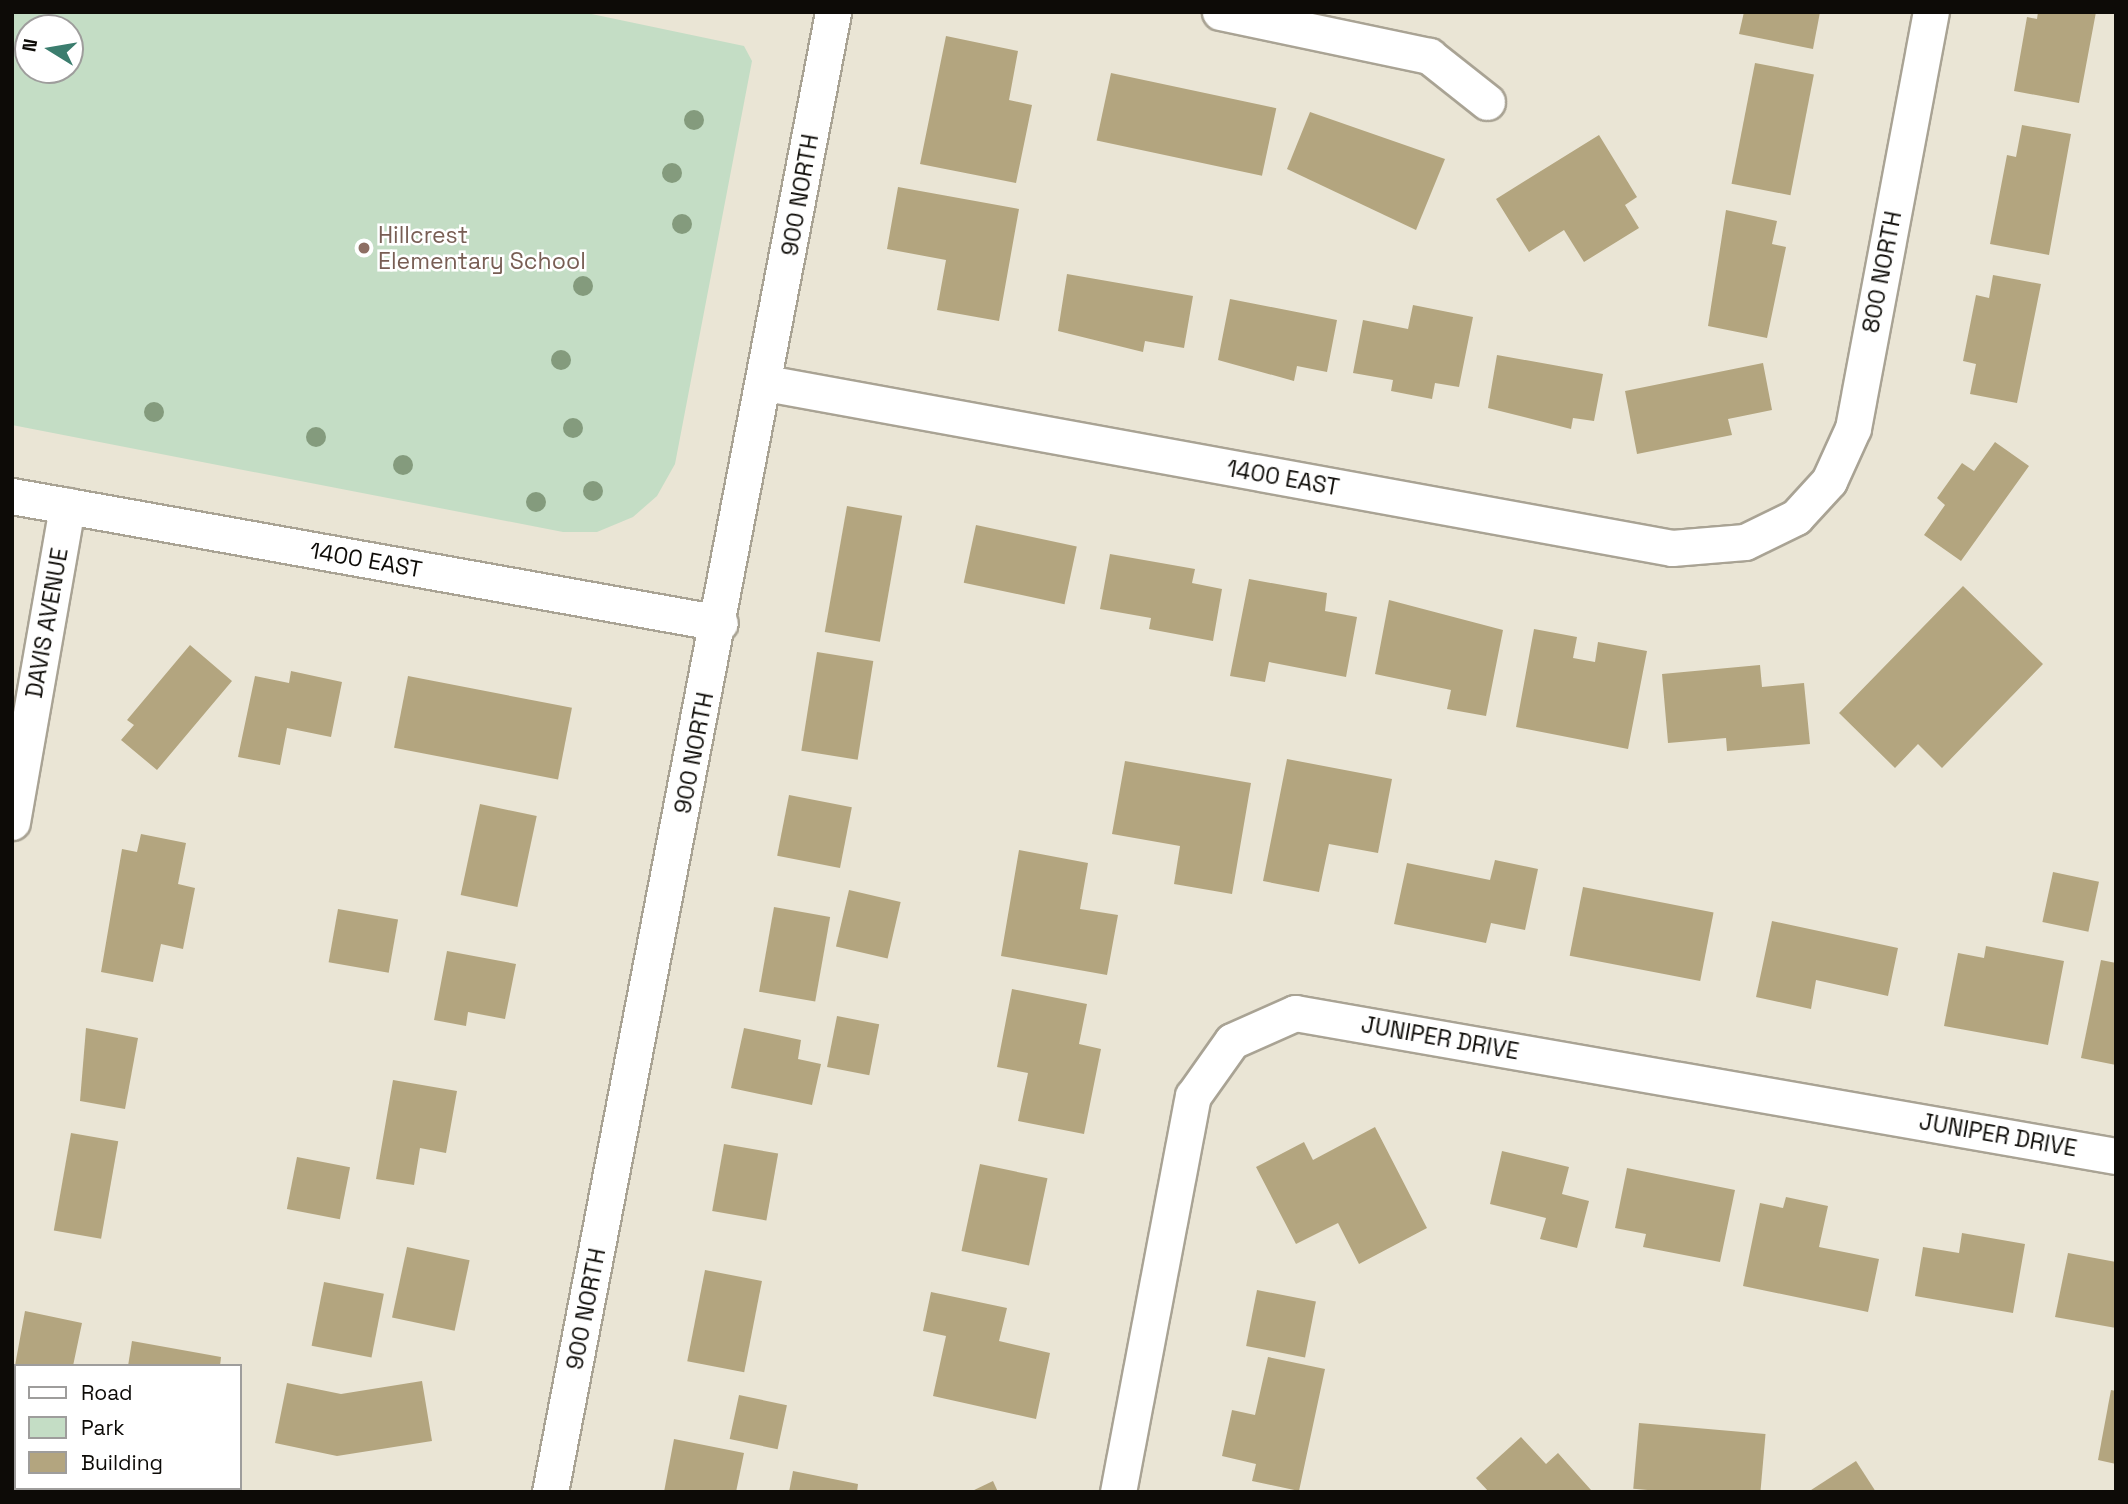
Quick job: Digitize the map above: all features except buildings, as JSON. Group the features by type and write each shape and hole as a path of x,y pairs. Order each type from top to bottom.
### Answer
{"street":[{"name":"900 NORTH","path":"550,1492 720,623 834,12"},
{"path":"1220,12 1429,56 1488,102"},
{"name":"800 NORTH","path":"1796,517 1829,481 1853,428 1931,12"},
{"name":"1400 EAST","path":"766,383 1672,548 1745,542 1796,517"},
{"name":"1400 EAST","path":"12,496 720,623"},
{"name":"DAVIS AVENUE","path":"12,822 67,506"},
{"name":"JUNIPER DRIVE","path":"1118,1492 1193,1096 1232,1041 1295,1013 2116,1156"}],"green space":[{"name":"Hillcrest Elementary School","path":"12,12 582,12 744,46 752,61 675,464 657,496 633,517 597,532 563,532 12,425"}],"place":[{"name":"Hillcrest Elementary School","path":"364,248"}]}
